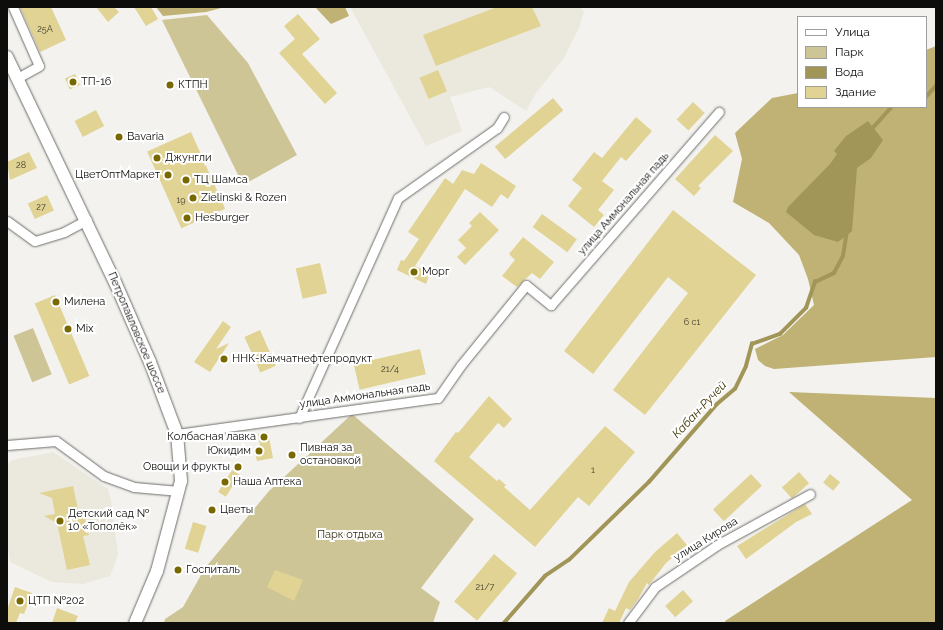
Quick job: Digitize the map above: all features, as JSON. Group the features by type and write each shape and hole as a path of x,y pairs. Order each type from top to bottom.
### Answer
{"main road":[{"name":"Петропавловское шоссе","path":"7,57 86,220 150,362 176,434 181,481 179,492 158,571 136,623"}],"street":[{"path":"13,7 39,66 17,78"},
{"name":"улица Аммональная падь","path":"176,434 438,398 461,365 526,285 551,305 720,112"},
{"path":"300,418 398,198 497,128 504,117"},
{"path":"7,221 35,241 64,232 86,220"},
{"path":"7,445 56,441 104,476 134,486 179,492"},
{"name":"улица Кирова","path":"628,623 655,587 717,544 810,494"}],"shaded area":[{"path":"156,7 225,7 206,12 163,16"},
{"path":"315,7 345,7 349,16 331,24"},
{"path":"350,7 579,7 584,11 579,28 564,58 536,93 526,111 489,87 450,97 462,131 426,146"},
{"path":"936,46 936,357 774,369 765,366 758,360 755,349 783,335 814,305 808,279 799,255 769,223 733,202 742,159 735,133 772,98 797,93 797,108 927,108 927,50"},
{"path":"789,392 936,398 936,623 726,623 725,621 912,500"},
{"name":"Детский сад № 10 «Тополёк»","path":"53,452 108,489 111,500 118,555 110,576 84,584 52,582 10,562 7,541 7,465 12,460"}],"green space":[{"path":"207,15 248,63 297,155 243,185 162,20"},
{"path":"33,328 52,374 32,382 14,336"},
{"name":"Парк отдыха","path":"352,414 474,519 421,588 440,602 433,623 164,623 165,619 183,607 205,568 269,491"}],"water":[{"path":"868,121 883,140 871,158 857,168 852,231 838,242 814,235 786,212 788,207 830,164 837,154 834,151 846,136"}],"building":[{"path":"20,7 51,7 66,40 40,52"},
{"path":"96,7 114,7 119,12 108,22"},
{"path":"134,7 151,7 158,19 146,26"},
{"path":"497,7 532,7 541,26 436,66 423,35"},
{"path":"298,14 320,39 302,54 337,93 325,104 279,53 295,39 284,26"},
{"path":"438,70 447,91 429,99 420,78"},
{"name":"ТП-16","path":"75,74 80,85 70,89 65,78"},
{"path":"553,98 563,110 505,159 495,147"},
{"path":"693,102 705,113 688,130 677,120"},
{"path":"96,110 104,126 83,137 75,121"},
{"path":"636,117 652,131 626,161 621,157 602,181 614,190 598,210 604,215 594,227 568,206 582,188 572,180 594,152 602,158"},
{"name":"ТЦ Шамса","path":"191,132 225,209 181,228 147,152"},
{"path":"715,135 733,151 698,186 701,188 694,196 675,179"},
{"path":"29,152 37,168 10,180 7,162"},
{"path":"481,163 516,186 508,199 501,194 492,207 465,189 415,266 430,273 426,284 397,270 401,260 404,261 419,239 408,232 445,178 453,184 462,170 474,174"},
{"path":"47,195 54,211 35,219 28,204"},
{"path":"673,210 756,275 645,415 613,390 688,293 668,277 593,374 564,351"},
{"path":"480,212 499,230 465,265 457,257 466,248 458,240 472,226 469,223"},
{"path":"542,214 577,239 567,252 533,227"},
{"path":"523,237 554,262 540,279 532,273 517,287 502,276 515,260 509,254"},
{"path":"320,263 327,293 303,299 296,269"},
{"path":"55,295 89,376 69,385 35,304"},
{"path":"223,321 231,327 216,349 229,343 210,372 194,362"},
{"path":"260,330 276,366 260,373 244,337"},
{"path":"420,349 426,374 360,390 354,364"},
{"path":"489,396 512,419 504,428 498,423 469,457 497,481 499,479 506,485 504,487 530,510 605,426 635,452 589,506 578,497 535,547 434,461 456,432 458,433"},
{"path":"268,432 273,458 257,461 255,452 261,451 258,434"},
{"path":"232,470 240,475 226,497 218,492"},
{"path":"799,472 809,483 792,499 782,487"},
{"path":"751,474 762,486 724,521 713,509"},
{"path":"830,474 840,482 833,491 823,483"},
{"path":"73,486 79,514 84,513 89,535 83,536 90,565 67,570 57,523 44,516 55,514 52,498 39,493"},
{"path":"805,504 812,514 796,522 746,559 737,546"},
{"path":"193,522 206,526 198,553 185,549"},
{"path":"677,533 687,545 666,563 649,585 647,583 630,610 626,608 619,623 602,623 609,608 615,611 629,582 655,552"},
{"path":"494,554 517,573 477,621 454,601"},
{"path":"275,570 303,580 294,601 267,587"},
{"name":"ЦТП №202","path":"15,587 32,593 24,614 20,613 16,623 7,623 7,610"},
{"path":"683,590 693,601 675,617 665,606"},
{"path":"57,608 78,616 75,623 52,623"}],"waterway":[{"name":"Кабан-Ручей","path":"927,96 936,86"},
{"name":"Кабан-Ручей","path":"871,130 891,108"},
{"name":"Кабан-Ручей","path":"504,623 545,576 569,560 649,482 717,404 735,389 746,366 752,344 780,334 806,308 815,282 834,273 843,256 847,231"}],"place":[{"name":"ТП-16","path":"73,82"},
{"name":"КТПН","path":"170,85"},
{"name":"Bavaria","path":"119,137"},
{"name":"Джунгли","path":"157,158"},
{"name":"ЦветОптМаркет","path":"168,175"},
{"name":"ТЦ Шамса","path":"186,180"},
{"name":"Zielinski & Rozen","path":"193,198"},
{"name":"Hesburger","path":"187,218"},
{"name":"Морг","path":"414,272"},
{"name":"Милена","path":"56,302"},
{"name":"Mix","path":"68,329"},
{"name":"ННК-Камчатнефтепродукт","path":"224,359"},
{"name":"Колбасная лавка","path":"264,437"},
{"name":"Юкидим","path":"259,451"},
{"name":"Пивная за остановкой","path":"292,455"},
{"name":"Овощи и фрукты","path":"238,467"},
{"name":"Наша Аптека","path":"225,482"},
{"name":"Цветы","path":"212,510"},
{"name":"Детский сад № 10 «Тополёк»","path":"60,521"},
{"name":"Госпиталь","path":"178,570"},
{"name":"ЦТП №202","path":"20,601"}]}
